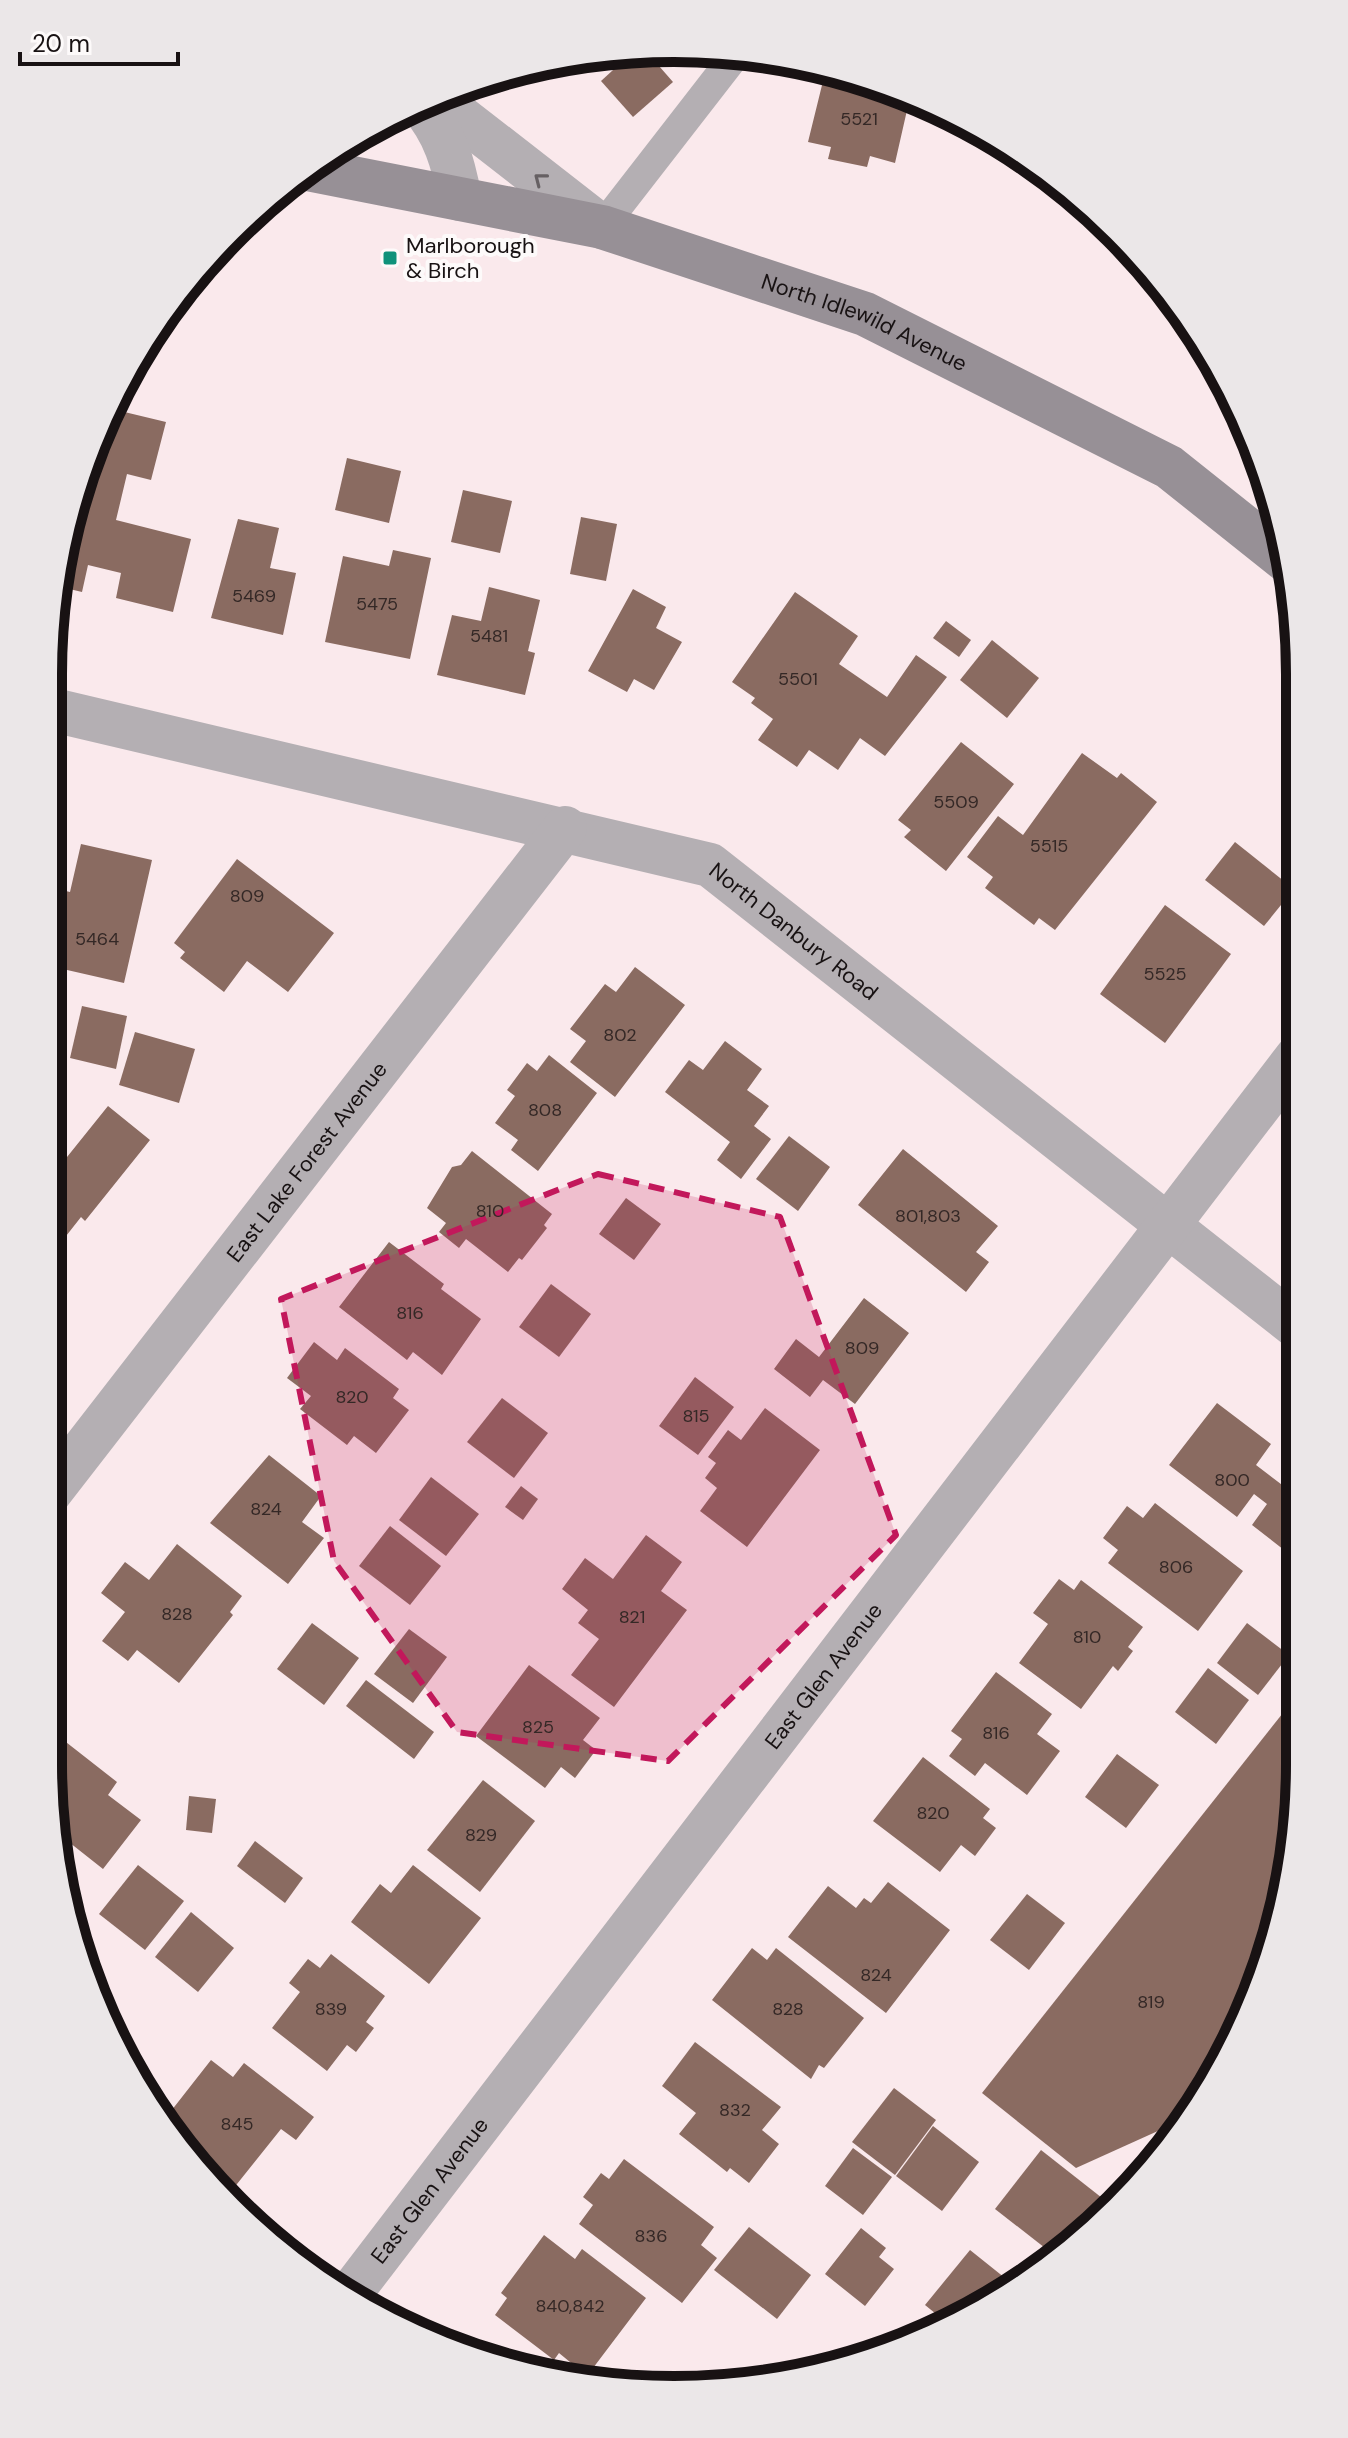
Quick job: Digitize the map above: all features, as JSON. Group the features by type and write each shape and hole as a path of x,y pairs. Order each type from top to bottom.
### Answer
{"street":[{"name":"North Idlewild Avenue","path":"447,106 602,227 865,314 1169,467 1273,550"},
{"path":"427,115 451,153 460,199"},
{"path":"324,172 602,227"},
{"name":"North Danbury Road","path":"62,712 565,828 710,865 1286,1318"},
{"name":"East Lake Forest Avenue","path":"62,1477 565,828"},
{"name":"East Glen Avenue","path":"356,2286 1286,1071"}],"lane":[{"path":"602,227 728,64"}],"highlighted area":[{"path":"598,1174 780,1217 896,1535 668,1761 457,1732 334,1561 281,1299"}],"building":[{"path":"656,62 673,82 633,117 601,81 619,64"},
{"path":"823,81 871,94 907,109 895,163 870,156 867,167 828,159 831,147 808,142"},
{"path":"121,411 166,422 151,480 127,474 116,520 191,539 173,612 116,598 121,573 88,565 82,592 68,589 74,555 94,477"},
{"path":"347,458 401,471 389,523 335,510"},
{"path":"463,490 512,501 500,553 451,542"},
{"path":"581,517 617,524 606,581 570,574"},
{"path":"238,519 279,528 270,568 296,573 283,635 211,618"},
{"path":"393,550 431,558 410,659 325,642 343,556 389,566"},
{"path":"489,587 540,600 528,651 535,653 525,695 437,675 452,615 481,621"},
{"path":"633,589 666,607 656,628 682,642 654,690 634,679 627,692 588,671"},
{"path":"795,592 858,636 839,664 887,697 916,655 947,677 885,756 860,738 838,770 809,750 797,767 758,740 773,719 751,703 755,698 732,682"},
{"path":"946,621 971,640 959,657 933,638"},
{"path":"992,640 1039,678 1007,718 960,680"},
{"path":"961,742 1014,784 946,871 904,837 911,830 898,820"},
{"path":"1082,753 1117,778 1121,773 1157,802 1055,930 1039,918 1034,925 985,888 993,877 967,857 998,816 1023,835"},
{"path":"1235,842 1286,883 1286,899 1264,926 1205,880"},
{"path":"81,844 152,860 124,983 62,969 62,930 66,912 62,911 62,890 70,892"},
{"path":"237,859 334,933 288,992 247,961 224,992 180,958 185,952 174,943"},
{"path":"1165,905 1231,954 1165,1043 1100,994"},
{"path":"635,967 685,1005 615,1097 570,1062 586,1041 570,1029 605,984 616,992"},
{"path":"82,1006 127,1016 116,1069 70,1058"},
{"path":"135,1032 195,1049 179,1103 119,1085"},
{"path":"725,1041 762,1069 747,1090 769,1106 754,1126 771,1139 741,1179 717,1160 730,1142 665,1092 689,1060 703,1070"},
{"path":"549,1055 597,1093 538,1171 511,1150 518,1140 495,1123 515,1096 507,1090 527,1063 537,1071"},
{"path":"108,1106 150,1140 85,1221 81,1217 62,1241 63,1162"},
{"path":"789,1136 830,1167 798,1211 756,1179"},
{"path":"903,1149 998,1226 976,1252 989,1262 966,1292 858,1205"},
{"path":"472,1151 552,1214 544,1225 547,1228 522,1260 519,1258 508,1272 466,1239 459,1248 439,1232 446,1223 427,1208 452,1167 461,1165"},
{"path":"626,1198 661,1224 634,1260 599,1234"},
{"path":"389,1242 444,1284 441,1289 481,1319 442,1375 413,1352 407,1360 339,1307"},
{"path":"551,1284 591,1314 559,1357 519,1327"},
{"path":"864,1298 909,1333 855,1404 823,1380 810,1397 774,1369 796,1339 819,1357"},
{"path":"314,1342 337,1360 345,1348 399,1389 393,1398 409,1410 376,1453 354,1436 347,1445 300,1409 311,1396 287,1378"},
{"path":"695,1377 734,1407 698,1455 659,1426"},
{"path":"502,1398 548,1433 514,1478 467,1442"},
{"path":"1217,1403 1271,1444 1256,1465 1286,1488 1286,1552 1252,1525 1267,1504 1254,1494 1237,1517 1169,1465"},
{"path":"765,1408 820,1450 747,1547 700,1511 717,1488 705,1478 716,1463 708,1457 728,1430 741,1440"},
{"path":"269,1455 321,1496 302,1522 324,1538 288,1584 210,1523"},
{"path":"431,1477 479,1514 446,1556 399,1520"},
{"path":"521,1486 538,1499 523,1520 505,1507"},
{"path":"1155,1503 1243,1571 1198,1631 1108,1563 1118,1550 1103,1538 1127,1506 1143,1518"},
{"path":"390,1526 441,1566 410,1605 359,1566"},
{"path":"646,1535 682,1562 661,1591 687,1610 614,1707 571,1675 599,1639 578,1623 588,1610 562,1589 585,1558 613,1579"},
{"path":"177,1544 242,1596 230,1612 233,1615 179,1683 137,1650 128,1661 102,1641 125,1612 101,1593 125,1562 149,1580"},
{"path":"1059,1579 1074,1590 1081,1580 1143,1627 1128,1647 1133,1651 1118,1671 1113,1666 1081,1709 1019,1663 1048,1624 1033,1613"},
{"path":"312,1623 359,1658 324,1705 277,1669"},
{"path":"1247,1623 1286,1653 1286,1659 1258,1695 1217,1663"},
{"path":"409,1629 447,1657 413,1703 374,1674"},
{"path":"529,1665 600,1718 583,1740 596,1750 575,1778 561,1767 545,1788 476,1736"},
{"path":"1208,1668 1249,1700 1216,1744 1175,1712"},
{"path":"996,1672 1052,1714 1037,1734 1060,1751 1027,1795 985,1763 975,1776 949,1756 962,1739 951,1731"},
{"path":"366,1680 434,1732 414,1759 346,1706"},
{"path":"1286,1709 1285,1804 1281,1844 1254,1961 1223,2035 1167,2127 1076,2168 982,2093"},
{"path":"62,1739 117,1782 108,1795 141,1820 103,1869 67,1840"},
{"path":"1117,1754 1159,1785 1126,1828 1085,1797"},
{"path":"923,1757 990,1809 983,1818 996,1828 975,1856 961,1845 940,1872 873,1821"},
{"path":"483,1780 535,1821 480,1892 427,1850"},
{"path":"189,1796 216,1799 212,1833 186,1830"},
{"path":"255,1841 303,1878 285,1903 237,1866"},
{"path":"138,1865 184,1901 145,1950 99,1914"},
{"path":"413,1865 481,1918 429,1984 351,1922 380,1884 391,1893"},
{"path":"888,1882 950,1930 886,2013 788,1937 828,1886 856,1908 864,1898 871,1903"},
{"path":"1027,1894 1065,1923 1029,1970 990,1940"},
{"path":"191,1912 234,1948 198,1992 155,1957"},
{"path":"752,1948 767,1960 776,1948 864,2018 824,2068 819,2065 811,2079 712,2000"},
{"path":"331,1954 385,1996 366,2022 374,2028 356,2052 347,2045 327,2071 272,2028 300,1992 289,1983 308,1959 320,1968"},
{"path":"695,2042 781,2107 762,2130 779,2144 749,2183 730,2168 727,2172 679,2134 696,2113 662,2086"},
{"path":"211,2060 233,2077 244,2063 314,2117 296,2140 281,2129 233,2189 170,2112"},
{"path":"894,2088 936,2120 895,2175 852,2142"},
{"path":"933,2126 979,2162 942,2211 896,2176"},
{"path":"853,2148 892,2177 863,2215 825,2186"},
{"path":"1041,2150 1104,2200 1047,2250 995,2209"},
{"path":"624,2159 714,2227 701,2245 717,2258 682,2303 579,2224 593,2205 583,2197 601,2173 609,2179"},
{"path":"749,2227 811,2275 777,2319 714,2270"},
{"path":"861,2228 886,2248 879,2257 894,2269 865,2306 825,2274"},
{"path":"544,2235 575,2259 582,2249 646,2298 591,2370 577,2368 559,2353 554,2360 495,2315 507,2298 501,2293"},
{"path":"970,2250 1005,2278 938,2316 925,2305"}],"place":[{"name":"Marlborough & Birch","path":"390,258"}]}
